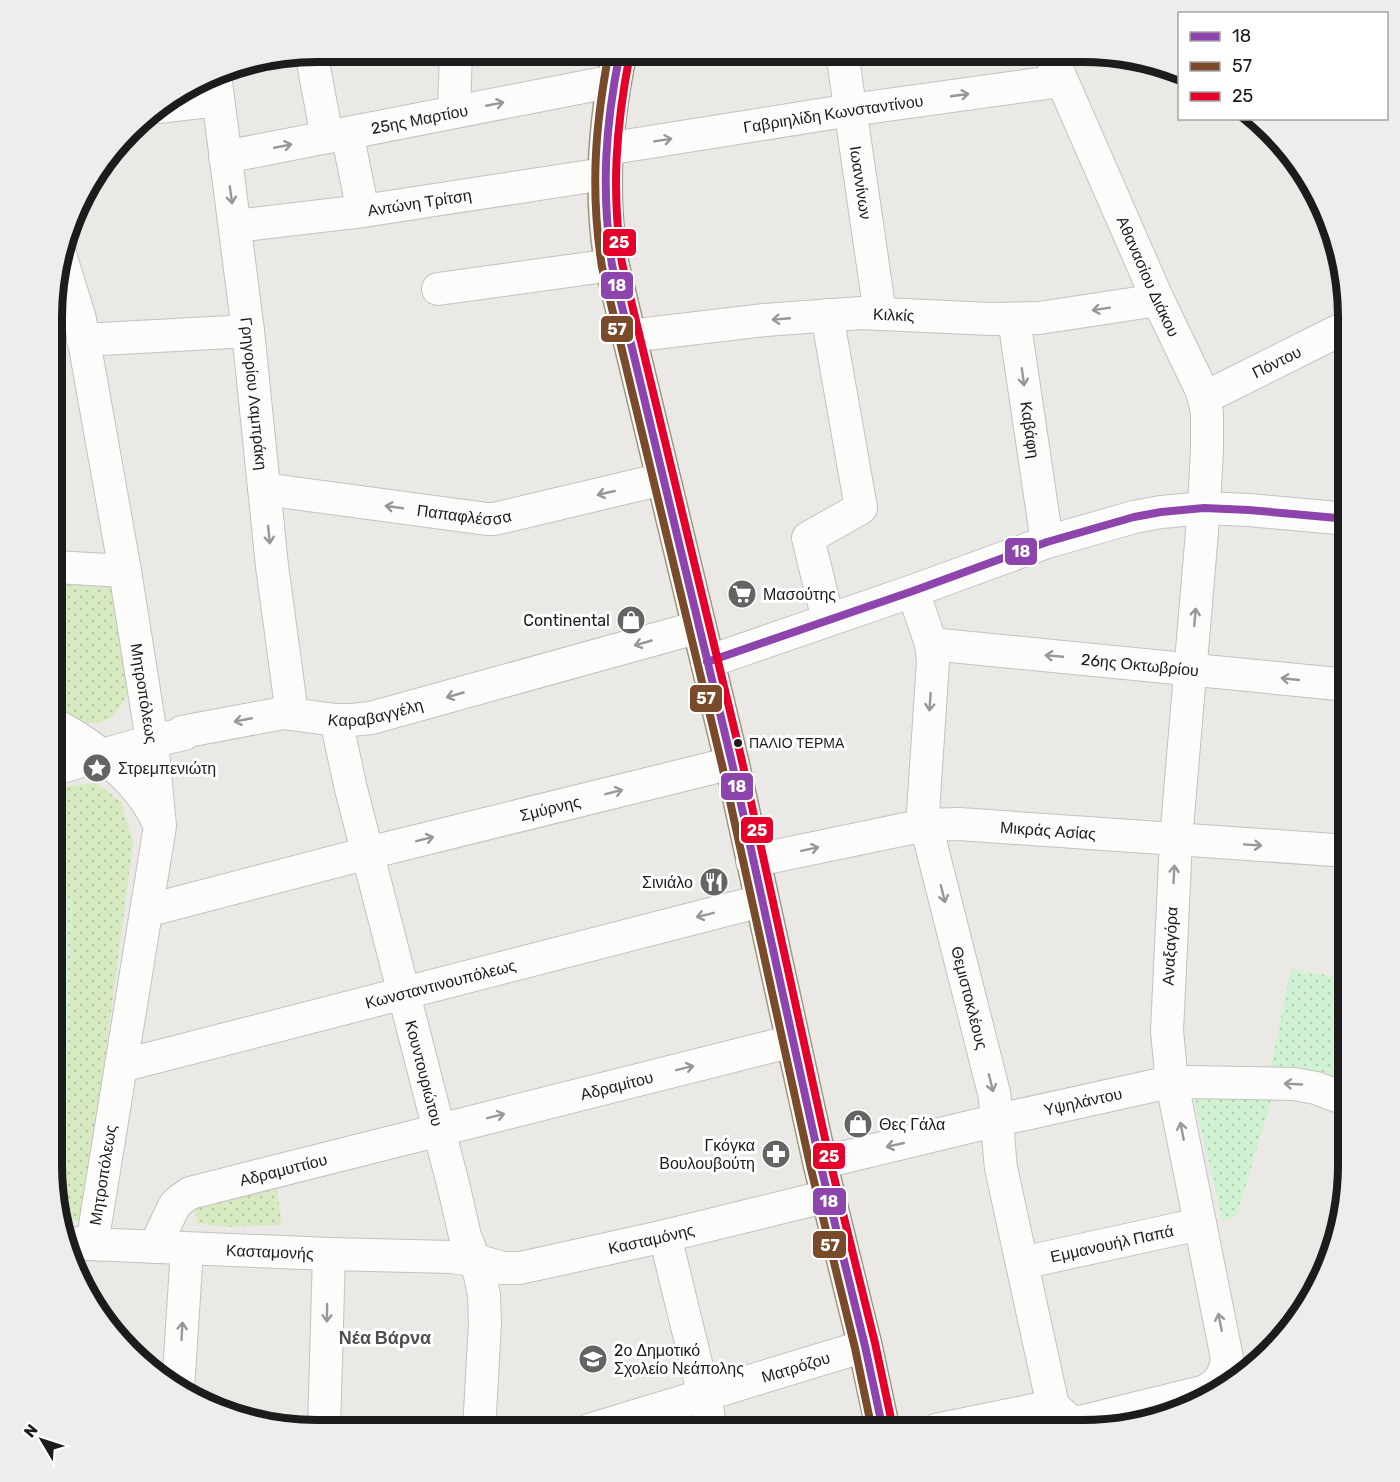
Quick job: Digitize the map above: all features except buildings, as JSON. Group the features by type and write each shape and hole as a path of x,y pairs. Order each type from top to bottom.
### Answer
{"main road":[{"path":"617,66 605,162 605,222 612,265 732,763 820,1163 882,1420"}],"street":[{"path":"314,62 363,211"},
{"path":"454,112 456,62"},
{"name":"Ιωαννίνων","path":"844,62 880,314"},
{"name":"25ης Μαρτίου","path":"225,157 454,112 617,66"},
{"name":"Γαβριηλίδη Κωνσταντίνου","path":"605,162 1056,67"},
{"name":"Αθανασίου Διάκου","path":"1056,67 1158,300 1194,372 1204,398 1207,413 1204,508"},
{"path":"187,97 217,87"},
{"name":"Γρηγορίου Λαμπράκη","path":"217,87 248,331 264,489 292,714"},
{"name":"Αντώνη Τρίτση","path":"235,226 363,211 605,162"},
{"path":"438,289 612,265"},
{"name":"Μητροπόλεως","path":"65,272 83,340 125,571 152,741 160,826 121,1066 78,1244"},
{"name":"Κιλκίς","path":"629,336 827,315 880,314 991,320 1039,318 1158,300"},
{"path":"827,315 861,507 808,538 828,620"},
{"name":"Καβάφη","path":"1014,319 1047,542"},
{"path":"83,340 248,331"},
{"name":"Πόντου","path":"1204,398 1338,331"},
{"name":"Παπαφλέσσα","path":"264,489 494,519 663,479"},
{"path":"707,662 1047,542 1134,517 1204,508 1338,518"},
{"name":"Αναξαγόρα","path":"1204,508 1176,840 1167,1042 1172,1083 1227,1358 1225,1370 1219,1381"},
{"path":"62,567 125,571"},
{"name":"Θεμιστοκλέους","path":"912,591 931,644 933,661 922,806 925,825 994,1094 1001,1168 1053,1406"},
{"name":"Καραβαγγέλη","path":"62,767 184,734 182,732 262,716 283,713 336,720 380,716 699,627"},
{"name":"26ης Οκτωβρίου","path":"931,644 1338,684"},
{"name":"Κουντουριώτου","path":"336,720 465,1236 481,1280 484,1308 479,1420"},
{"path":"62,729 101,756 122,774 147,801 160,826"},
{"name":"Σμύρνης","path":"146,911 368,853 732,763"},
{"name":"Μικράς Ασίας","path":"752,861 925,825 959,824 1338,850"},
{"name":"Κωνσταντινουπόλεως","path":"121,1066 762,900"},
{"name":"Αδραμίτου","path":"440,1131 793,1041"},
{"name":"Υψηλάντου","path":"820,1163 998,1120 1172,1083 1294,1084 1316,1088 1338,1096"},
{"name":"Αδραμυττίου","path":"155,1247 174,1206 190,1193 440,1131"},
{"name":"Κασταμόνης","path":"475,1260 503,1268 520,1268 665,1236 828,1196"},
{"name":"Εμμανουήλ Παπά","path":"1022,1263 1200,1224"},
{"path":"665,1236 708,1420"},
{"name":"Κασταμονής","path":"78,1244 451,1257 475,1260"},
{"path":"179,1379 187,1249"},
{"path":"324,1420 329,1254"},
{"name":"Ματρόζου","path":"623,1420 865,1346"},
{"name":"Αναξαγόρα","path":"1088,1420 1198,1393"},
{"path":"985,1420 1053,1406"},
{"name":"Αναξαγόρα","path":"1053,1406 1069,1420"}],"green space":[{"path":"62,580 112,584 130,686 124,701 109,718 91,723 62,716"},
{"path":"96,783 121,802 133,843 84,1221 67,1220 62,1182 65,1182 72,896 62,896 62,788"},
{"path":"72,895 65,1182 62,1182 62,896"},
{"path":"1291,969 1338,977 1338,1080 1270,1070"},
{"path":"1193,1094 1273,1096 1236,1216 1223,1222"},
{"path":"276,1182 282,1225 226,1227 198,1223 195,1212 199,1205"}],"transit line":[{"name":"57","path":"607,62 597,133 595,185 602,267 722,765 810,1165 855,1348 870,1420"},
{"name":"18","path":"618,62 606,158 606,210 612,265 732,763 820,1163 881,1420"},
{"name":"25","path":"629,62 618,133 616,184 622,263 742,761 830,1161 875,1343 891,1420"},
{"name":"18","path":"707,662 1047,542 1134,517 1204,508 1338,518"}],"place":[{"name":"Μασούτης","path":"742,594"},
{"name":"Continental","path":"631,620"},
{"name":"ΠΑΛΙΟ ΤΕΡΜΑ","path":"738,743"},
{"name":"Στρεμπενιώτη","path":"97,768"},
{"name":"Σινιάλο","path":"714,882"},
{"name":"Θες Γάλα","path":"858,1124"},
{"name":"Γκόγκα Βουλουβούτη","path":"776,1154"},
{"name":"2ο Δημοτικό Σχολείο Νεάπολης","path":"593,1359"}],"district":[{"name":"Νέα Βάρνα","path":"385,1338"}]}
